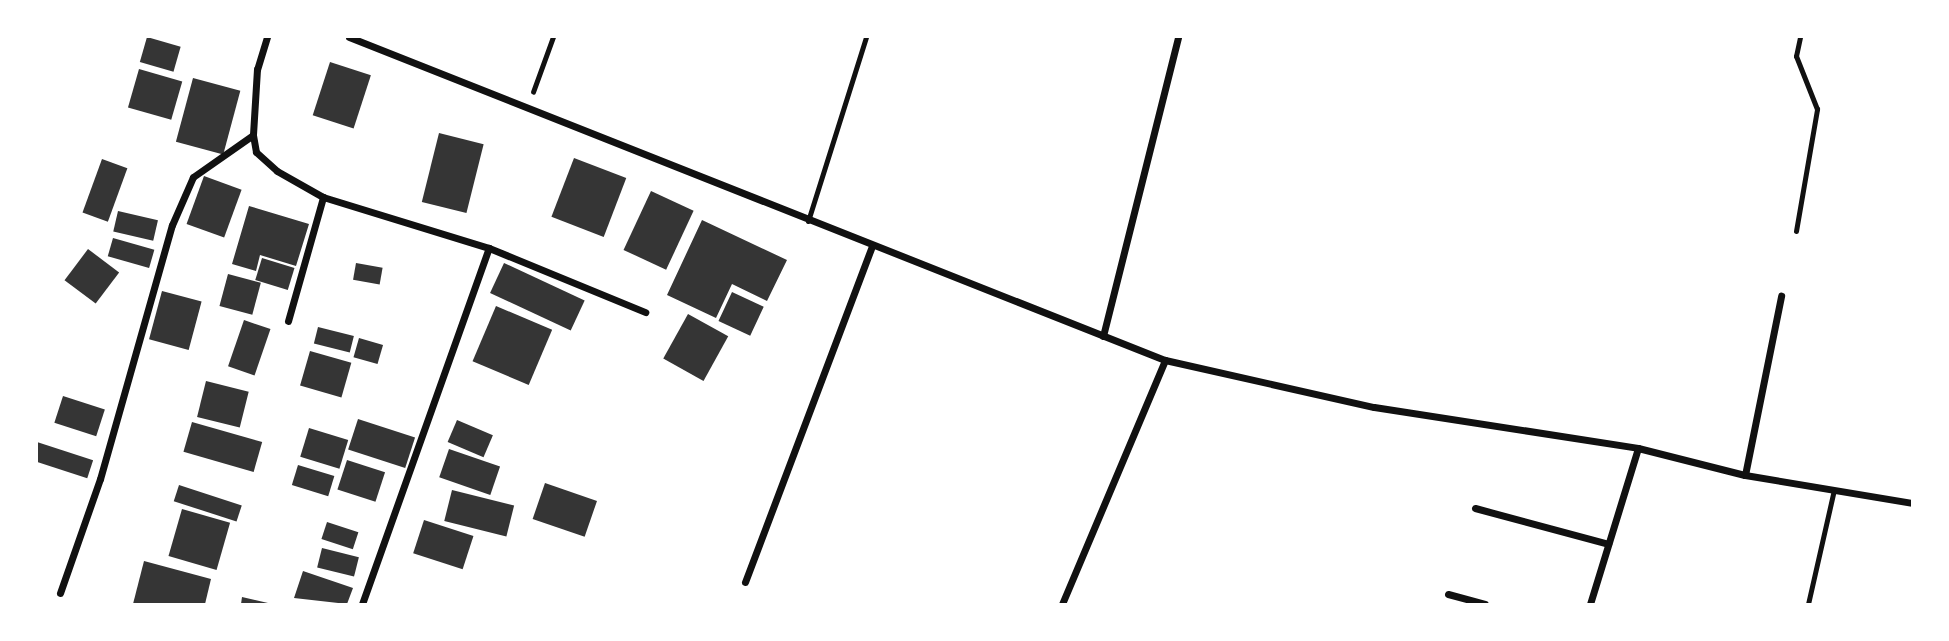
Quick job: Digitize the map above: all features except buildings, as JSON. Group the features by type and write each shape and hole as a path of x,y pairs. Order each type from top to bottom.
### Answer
{"street":[{"path":"267,37 257,69 253,135 256,152 270,165 323,197 489,248 645,312"},
{"path":"349,37 528,105 808,222 1165,360 1374,407 1638,448 1745,475 1912,503"},
{"path":"1103,336 1178,37"},
{"path":"60,593 100,479 172,225 193,177 253,135"},
{"path":"288,321 323,197"},
{"path":"745,582 872,246"},
{"path":"362,604 489,248"},
{"path":"1745,475 1781,296"},
{"path":"1062,604 1165,360"},
{"path":"1590,604 1638,448"},
{"path":"1475,508 1608,544"},
{"path":"1448,594 1485,604"}],"lane":[{"path":"808,222 866,37"},
{"path":"1796,231 1816,109 1796,56 1800,37"},
{"path":"1808,604 1834,490"}],"path":[{"path":"528,105 553,37"}]}
